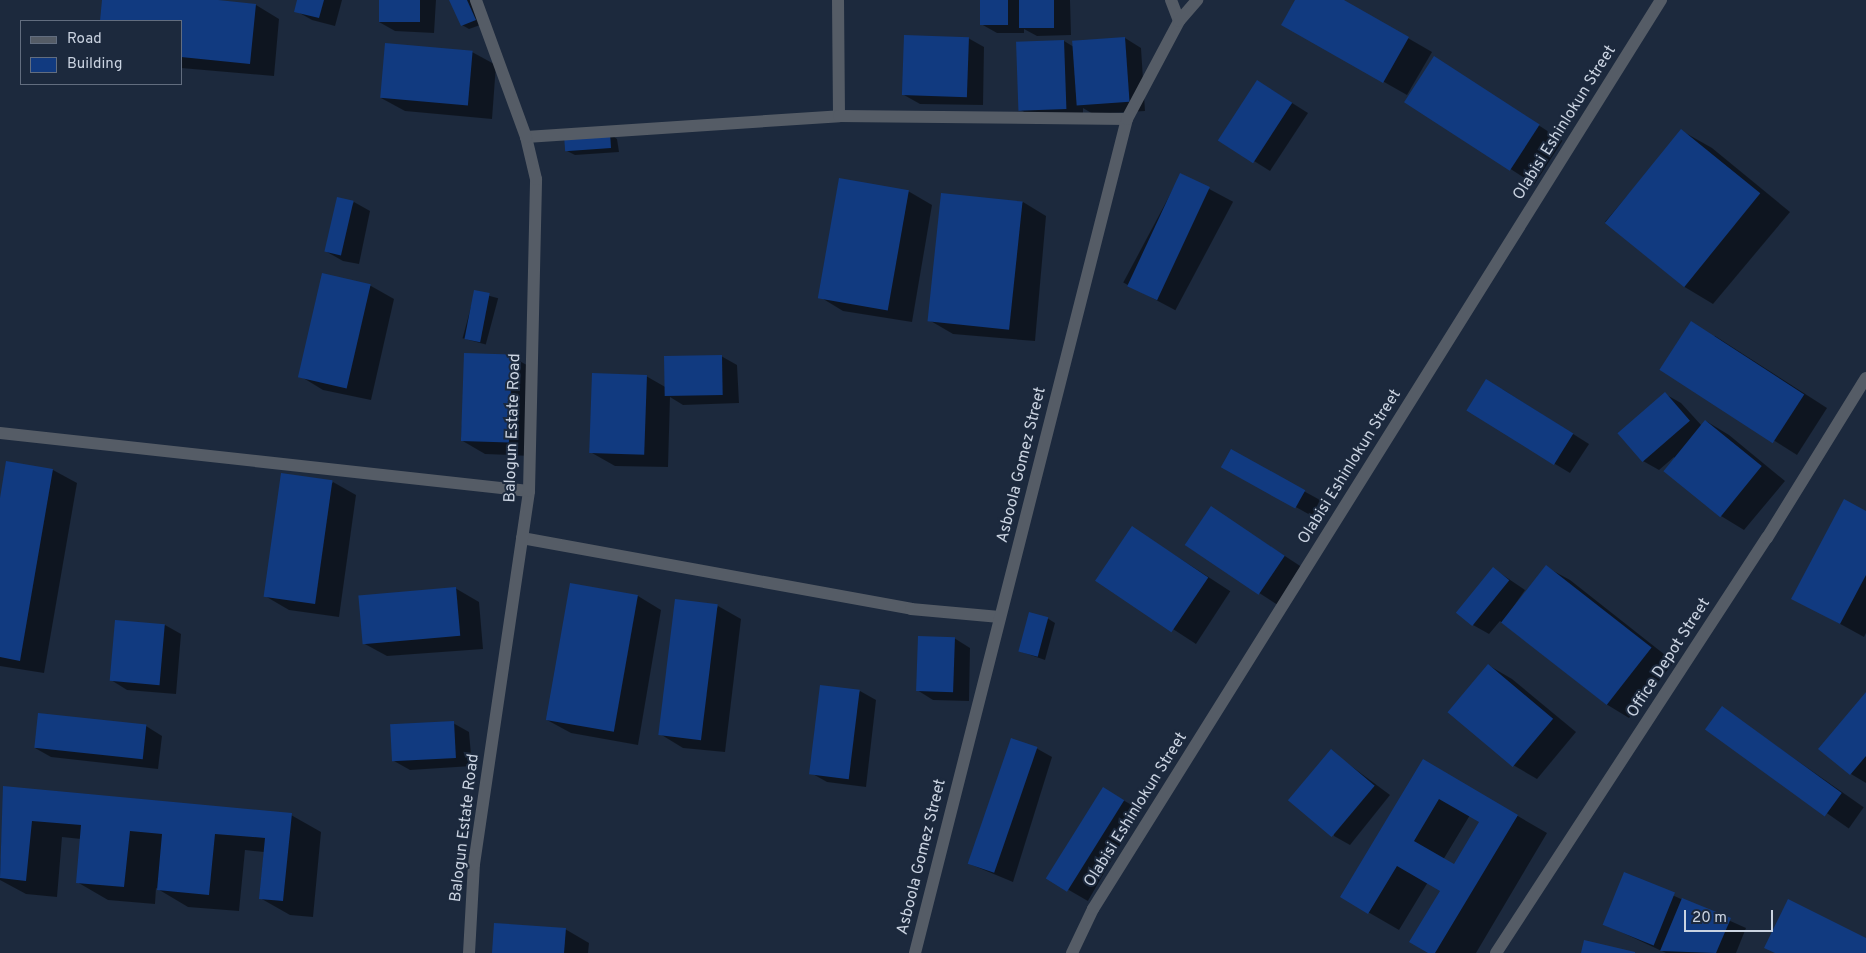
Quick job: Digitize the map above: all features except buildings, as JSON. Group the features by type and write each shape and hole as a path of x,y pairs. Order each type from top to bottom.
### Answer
{"street":[{"name":"Balogun Estate Road","path":"469,953 474,864 529,491 536,179 526,137 476,0"},
{"path":"838,0 839,116"},
{"path":"1171,0 1179,22"},
{"name":"Asboola Gomez Street","path":"915,953 1127,119 1179,22 1197,0"},
{"name":"Olabisi Eshinlokun Street","path":"1072,953 1093,909 1661,0"},
{"path":"526,137 839,116 1127,119"},
{"name":"Office Depot Street","path":"1496,953 1762,546 1866,378"},
{"path":"0,433 529,491"},
{"path":"522,538 911,609 1000,616"}]}
